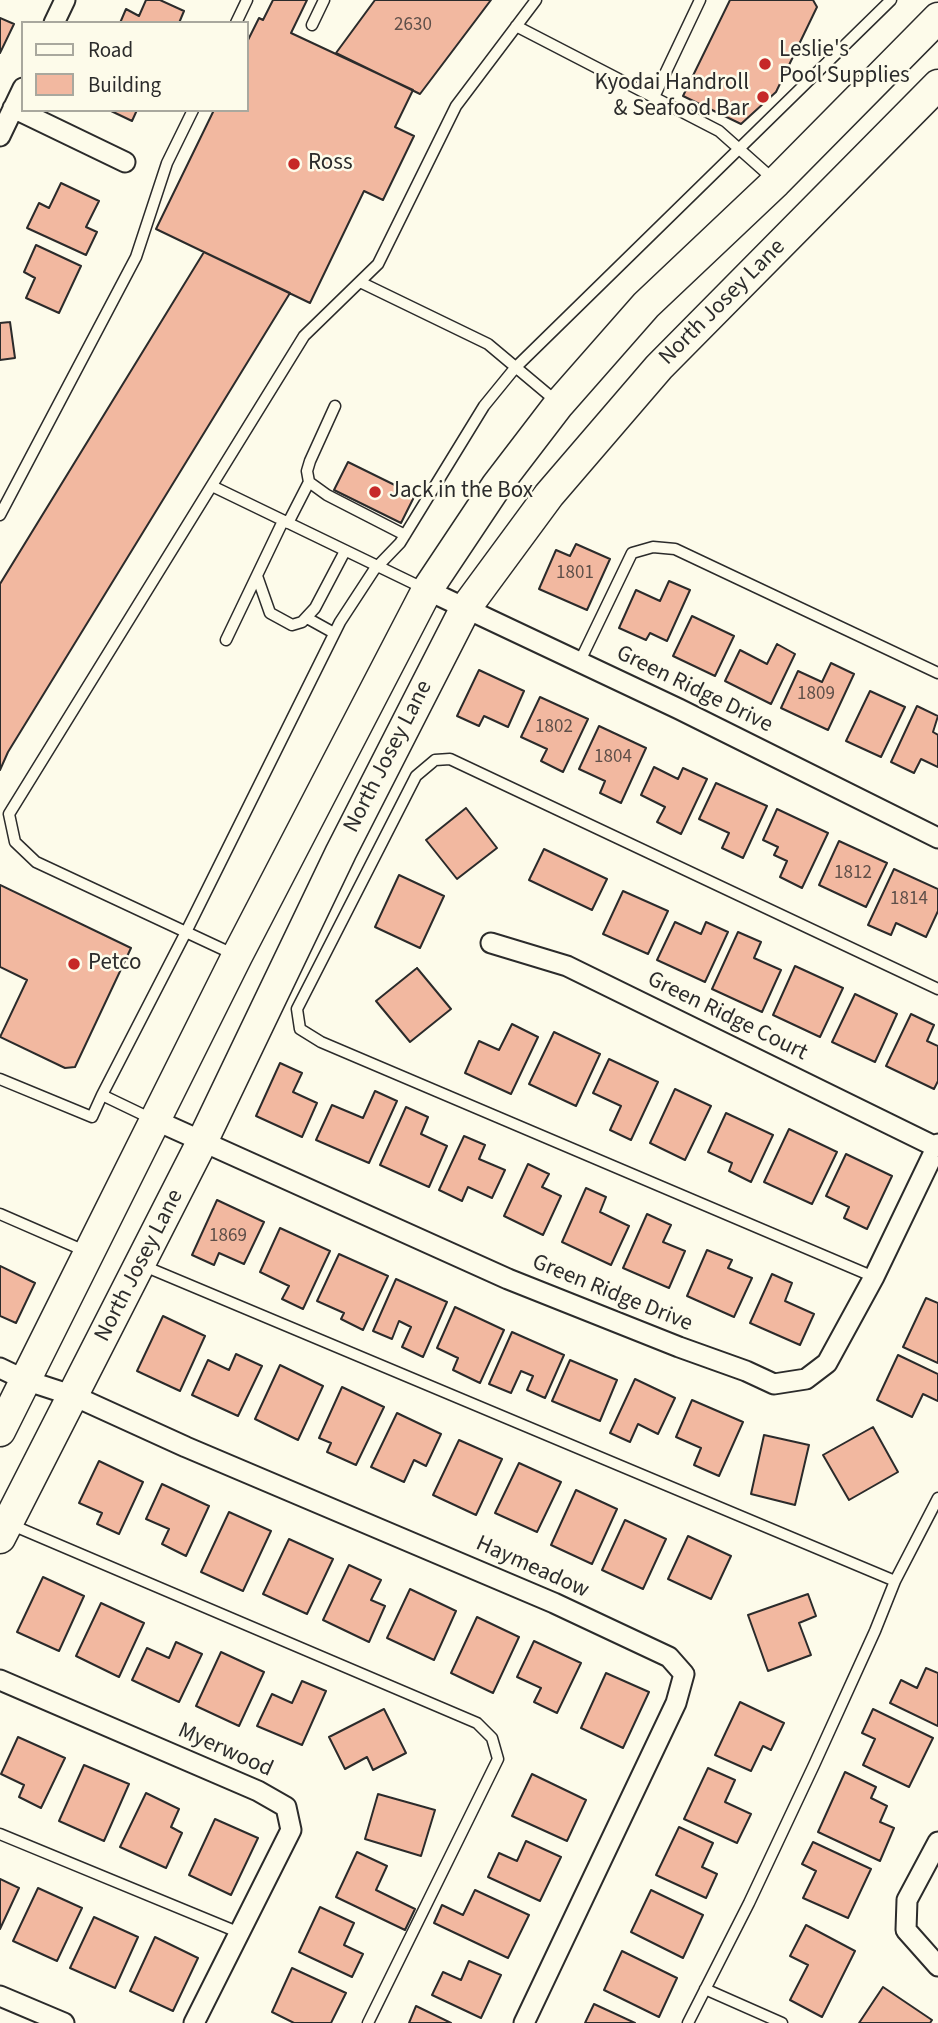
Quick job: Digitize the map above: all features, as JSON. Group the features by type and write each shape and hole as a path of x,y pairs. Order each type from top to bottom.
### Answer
{"main road":[{"name":"North Josey Lane","path":"0,1431 13,1374 89,1252 237,956 427,590 497,485 559,404 646,305 776,182 938,18"},
{"name":"North Josey Lane","path":"4,1531 202,1142 341,852 465,609 549,495 659,367 938,85"}],"street":[{"path":"55,21 65,0"},
{"path":"0,136 21,92"},
{"path":"13,108 21,112"},
{"path":"21,112 125,162"},
{"name":"Green Ridge Drive","path":"427,590 679,709 938,838"},
{"name":"Green Ridge Court","path":"491,943 567,966 937,1145"},
{"name":"Green Ridge Drive","path":"155,1121 508,1279 774,1384 806,1379 827,1363 874,1277 937,1145"},
{"name":"Haymeadow","path":"13,1374 74,1396 186,1447 554,1603 669,1657 684,1674 677,1703 524,2023"},
{"name":"Myerwood","path":"0,1680 258,1791 285,1807 291,1830 194,2023"},
{"path":"938,1842 907,1900 906,1930 938,1966"},
{"path":"0,1996 64,2023"}],"lane":[{"path":"237,21 247,0"},
{"path":"312,25 324,0"},
{"path":"237,956 36,862 15,842 9,814 304,336 379,264 456,106 536,0"},
{"path":"654,97 700,0"},
{"path":"0,1079 92,1117 334,634 378,567 400,543 484,407 515,368 891,0"},
{"path":"516,26 719,131 776,182"},
{"path":"0,515 136,257 167,163 192,112"},
{"path":"360,282 488,344 559,404"},
{"path":"226,640 257,576 309,482 307,471 310,461 335,406"},
{"path":"309,482 327,495 405,535"},
{"path":"212,486 427,590"},
{"path":"579,663 632,553 653,547 675,549 938,673"},
{"path":"257,576 266,606 275,618 292,625 307,618 315,608 345,551"},
{"path":"307,618 334,634"},
{"path":"874,1277 321,1042 300,1029 297,1009 416,776 435,760 450,760 462,765 938,989"},
{"path":"102,1095 155,1121"},
{"path":"0,1214 89,1252"},
{"path":"140,1265 895,1581"},
{"path":"688,2023 814,1765 895,1581 938,1498"},
{"path":"4,1531 477,1723 492,1738 498,1759 368,2023"},
{"path":"0,1834 240,1933"},
{"path":"705,1989 782,2023"}],"building":[{"path":"146,0 160,0 184,11 180,21 121,21 126,9 139,16"},
{"name":"Ross","path":"273,0 307,0 291,33 413,90 395,127 414,136 383,200 364,191 310,303 156,229 213,112 248,112 248,40 259,18 263,20"},
{"path":"375,0 491,0 420,94 336,53"},
{"path":"730,0 813,0 817,7 776,92 741,124 683,96"},
{"path":"0,18 14,24 0,53"},
{"path":"113,112 136,112 132,121"},
{"path":"61,183 99,201 86,227 97,232 86,255 27,228 39,203 49,208"},
{"path":"36,245 81,266 59,313 26,298 35,278 24,272"},
{"path":"204,252 290,293 8,752 0,770 0,584"},
{"path":"10,322 15,358 0,360 0,323"},
{"name":"Jack in the Box","path":"348,462 415,495 401,523 334,490"},
{"path":"576,544 610,559 587,610 539,589 556,550 570,556"},
{"path":"669,581 690,590 667,641 650,633 646,640 619,628 636,590 660,601"},
{"path":"692,616 734,636 715,676 673,656"},
{"path":"777,644 795,654 771,704 725,681 740,650 767,664"},
{"path":"831,663 854,674 828,730 781,708 798,671 822,682"},
{"path":"479,670 524,691 508,727 484,716 479,726 457,716"},
{"path":"870,691 905,707 881,757 846,741"},
{"path":"540,697 588,719 563,772 541,761 547,749 521,737"},
{"path":"917,706 938,716 933,732 938,735 938,767 921,759 914,773 891,762"},
{"path":"599,726 646,748 621,803 600,793 605,781 579,769"},
{"path":"654,767 678,779 683,768 707,779 681,834 657,822 665,807 641,795"},
{"path":"716,783 767,806 743,858 722,848 729,833 699,819"},
{"path":"466,808 497,848 457,879 426,840"},
{"path":"777,809 828,833 802,888 780,877 787,861 774,855 778,847 763,840"},
{"path":"839,841 887,863 866,907 819,885"},
{"path":"544,849 607,879 592,910 529,880"},
{"path":"894,869 938,889 938,911 926,937 896,923 891,935 868,925"},
{"path":"399,875 444,896 420,948 375,927"},
{"path":"0,885 131,948 75,1067 65,1068 0,1037 27,980 0,967"},
{"path":"623,891 668,911 648,954 603,934"},
{"path":"675,922 701,934 706,922 728,932 705,982 657,960"},
{"path":"738,932 761,942 754,958 781,970 762,1012 712,989"},
{"path":"795,966 843,988 820,1037 773,1015"},
{"path":"417,968 451,1009 410,1042 376,1001"},
{"path":"855,994 897,1014 875,1062 832,1042"},
{"path":"911,1014 934,1025 927,1041 938,1046 938,1081 934,1089 886,1066"},
{"path":"512,1024 538,1037 511,1094 465,1073 479,1041 499,1050"},
{"path":"554,1032 600,1054 576,1106 529,1084"},
{"path":"609,1059 658,1082 631,1140 610,1130 621,1106 593,1093"},
{"path":"280,1063 302,1073 293,1092 317,1103 302,1137 256,1116"},
{"path":"675,1089 711,1106 685,1160 650,1143"},
{"path":"375,1091 397,1101 369,1163 316,1140 332,1105 363,1118"},
{"path":"406,1107 428,1117 421,1134 447,1146 429,1187 380,1165"},
{"path":"726,1113 773,1135 751,1182 729,1171 732,1163 708,1152"},
{"path":"789,1129 837,1152 812,1204 764,1182"},
{"path":"464,1136 485,1145 479,1159 505,1170 492,1198 468,1187 462,1201 439,1190"},
{"path":"846,1154 892,1176 867,1229 844,1218 849,1207 826,1196"},
{"path":"528,1164 549,1174 542,1187 561,1196 543,1235 504,1216"},
{"path":"586,1188 606,1197 600,1212 629,1226 611,1265 562,1242"},
{"path":"217,1200 264,1222 244,1264 219,1253 214,1265 192,1255"},
{"path":"647,1214 671,1225 663,1242 685,1251 669,1288 623,1268"},
{"path":"280,1228 330,1251 303,1309 282,1299 289,1286 260,1272"},
{"path":"707,1250 732,1260 728,1268 752,1278 734,1317 687,1296"},
{"path":"339,1254 388,1276 363,1330 341,1319 344,1313 317,1301"},
{"path":"0,1266 35,1283 16,1323 0,1316"},
{"path":"772,1274 792,1283 785,1301 814,1314 800,1345 750,1323"},
{"path":"396,1279 447,1302 423,1357 402,1347 411,1327 399,1321 392,1339 373,1331"},
{"path":"926,1298 938,1303 938,1363 903,1347"},
{"path":"455,1307 504,1330 480,1383 453,1370 458,1358 437,1348"},
{"path":"163,1316 205,1336 180,1391 137,1371"},
{"path":"512,1332 564,1355 545,1398 527,1390 533,1376 521,1371 511,1393 489,1384"},
{"path":"236,1354 262,1366 238,1416 192,1395 208,1360 229,1370"},
{"path":"898,1355 938,1374 938,1401 923,1394 912,1417 877,1400"},
{"path":"570,1360 617,1380 600,1421 552,1401"},
{"path":"280,1365 323,1386 298,1440 255,1419"},
{"path":"635,1379 675,1398 658,1434 638,1424 630,1442 610,1433"},
{"path":"342,1387 384,1407 356,1465 327,1452 331,1443 319,1438"},
{"path":"692,1400 743,1422 719,1476 694,1465 701,1448 676,1437"},
{"path":"397,1413 441,1434 426,1466 414,1460 404,1482 371,1467"},
{"path":"873,1427 898,1472 849,1500 823,1455"},
{"path":"764,1435 809,1445 795,1505 751,1494"},
{"path":"459,1440 502,1459 476,1515 433,1495"},
{"path":"99,1461 143,1482 119,1534 97,1524 102,1513 79,1503"},
{"path":"519,1463 561,1482 537,1532 495,1513"},
{"path":"162,1484 209,1506 186,1556 162,1544 169,1529 146,1519"},
{"path":"576,1490 617,1509 592,1564 551,1545"},
{"path":"229,1512 271,1531 243,1591 201,1572"},
{"path":"625,1520 666,1539 643,1589 602,1570"},
{"path":"688,1536 731,1556 711,1599 668,1579"},
{"path":"289,1539 333,1559 307,1614 263,1594"},
{"path":"349,1565 381,1580 371,1600 385,1606 369,1642 323,1620"},
{"path":"43,1577 84,1596 59,1651 17,1632"},
{"path":"410,1589 456,1611 434,1660 387,1638"},
{"path":"808,1594 816,1616 799,1623 811,1655 768,1671 748,1615"},
{"path":"101,1603 144,1623 119,1677 76,1656"},
{"path":"477,1617 519,1637 493,1693 451,1673"},
{"path":"534,1641 581,1663 557,1713 534,1702 541,1688 517,1677"},
{"path":"176,1642 202,1654 179,1702 132,1680 147,1648 169,1658"},
{"path":"221,1652 264,1672 239,1726 196,1706"},
{"path":"926,1668 938,1673 938,1726 890,1703 901,1680 917,1688"},
{"path":"606,1673 649,1692 623,1748 581,1728"},
{"path":"302,1681 326,1691 302,1745 257,1726 272,1694 292,1703"},
{"path":"740,1702 784,1723 771,1750 763,1746 751,1771 715,1755"},
{"path":"384,1709 406,1753 373,1770 367,1757 345,1769 329,1737"},
{"path":"873,1709 933,1738 909,1787 863,1765 875,1739 862,1733"},
{"path":"18,1737 65,1758 41,1808 19,1797 24,1785 1,1774"},
{"path":"84,1765 129,1784 104,1841 59,1821"},
{"path":"708,1768 735,1780 725,1802 751,1814 737,1843 684,1819"},
{"path":"845,1772 876,1787 871,1798 887,1806 880,1822 894,1828 880,1861 818,1832"},
{"path":"532,1774 586,1800 567,1841 512,1816"},
{"path":"146,1793 179,1809 171,1827 182,1833 166,1868 120,1847"},
{"path":"378,1794 435,1810 421,1856 365,1839"},
{"path":"215,1819 258,1838 231,1895 189,1875"},
{"path":"679,1827 713,1843 702,1867 717,1874 706,1898 656,1875"},
{"path":"526,1841 561,1857 540,1901 488,1877 499,1853 517,1861"},
{"path":"813,1842 871,1869 848,1918 803,1898 816,1871 802,1864"},
{"path":"357,1852 387,1866 376,1890 415,1909 405,1930 336,1897"},
{"path":"0,1879 19,1888 0,1929"},
{"path":"38,1888 82,1908 57,1961 13,1941"},
{"path":"475,1890 529,1915 508,1958 434,1923 442,1905 463,1915"},
{"path":"651,1890 703,1915 683,1958 631,1932"},
{"path":"320,1907 354,1923 344,1945 363,1954 352,1977 299,1952"},
{"path":"94,1917 138,1937 115,1988 70,1968"},
{"path":"806,1925 855,1951 822,2017 790,2000 808,1965 790,1956"},
{"path":"155,1937 198,1958 173,2011 130,1991"},
{"path":"622,1951 677,1978 659,2017 604,1990"},
{"path":"469,1961 501,1975 481,2018 432,1995 443,1972 461,1980"},
{"path":"292,1968 346,1993 331,2023 294,2023 272,2012"},
{"path":"883,1987 932,2020 930,2023 859,2023"},
{"path":"594,2004 635,2023 585,2023"},
{"path":"416,2006 451,2023 409,2023"}],"place":[{"name":"Leslie's Pool Supplies","path":"765,64"},
{"name":"Kyodai Handroll & Seafood Bar","path":"763,97"},
{"name":"Ross","path":"294,164"},
{"name":"Jack in the Box","path":"375,492"},
{"name":"Petco","path":"74,964"}]}
